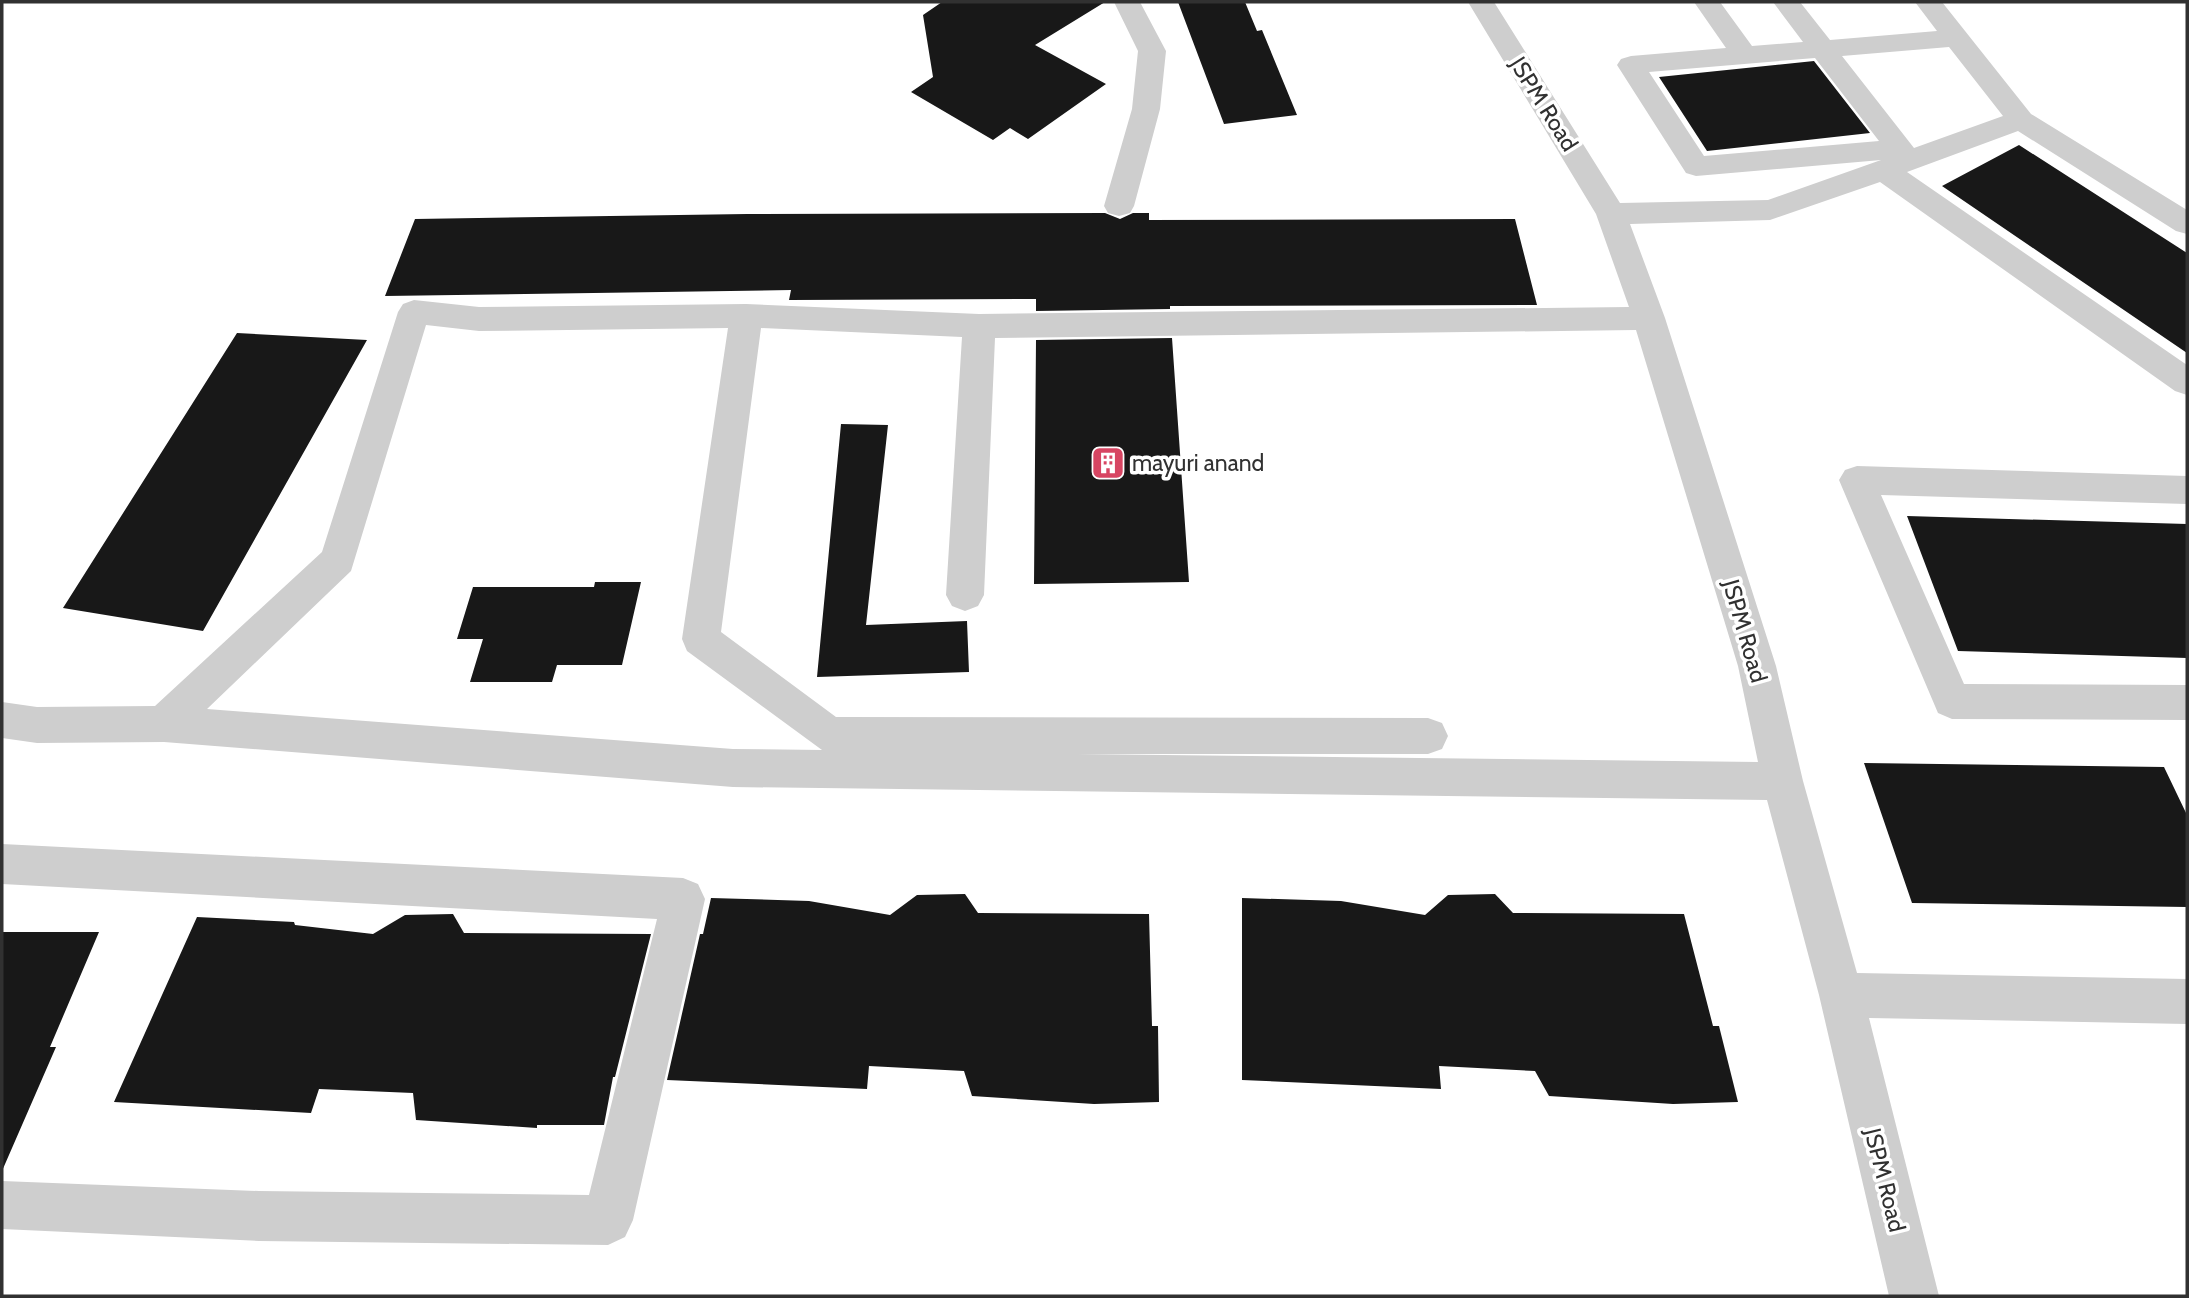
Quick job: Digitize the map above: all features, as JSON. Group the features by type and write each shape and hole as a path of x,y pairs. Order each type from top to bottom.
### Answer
{"street":[{"path":"1119,206 1146,109 1152,51 1127,2"},
{"name":"JSPM Road","path":"1481,2 1611,214 1649,318 1757,666 1783,781 1840,995 1914,1296"},
{"path":"1707,2 1745,55"},
{"path":"1786,2 1824,50 1898,160 2187,382"},
{"path":"1928,2 2021,120 2187,224"},
{"path":"1898,160 1696,166 1631,65 1956,38"},
{"path":"1611,214 1770,210 1898,160 2021,120"},
{"path":"164,724 338,560 414,312 479,319 746,316 979,326 1649,318"},
{"path":"746,316 701,639 829,735 1428,736"},
{"path":"965,596 979,326"},
{"path":"2187,490 1857,480 1952,701 2187,703"},
{"path":"14,726 164,724 733,768 1783,781"},
{"path":"2,864 683,899 608,1220 259,1216 2,1205"},
{"path":"1840,995 2187,1001"}],"building":[{"path":"942,2 1105,2 1035,45 1106,84 1028,139 1010,128 993,140 911,92 933,77 923,15"},
{"path":"1178,2 1245,2 1257,31 1262,30 1297,115 1224,124"},
{"path":"1814,61 1870,133 1707,151 1659,77"},
{"path":"2019,145 2187,253 2187,353 1942,186"},
{"path":"1105,213 1120,219 1133,213 1149,213 1149,220 1515,219 1537,305 1170,306 1170,309 1036,311 1036,299 789,300 791,290 385,296 415,219 747,214"},
{"path":"237,333 367,340 203,631 63,608"},
{"name":"mayuri anand","path":"1172,338 1189,582 1034,584 1036,340"},
{"path":"841,424 888,425 866,625 967,621 969,672 817,677"},
{"path":"1907,516 2187,524 2187,658 1958,651"},
{"path":"595,582 641,582 622,665 557,665 552,682 470,682 483,639 457,639 473,587 594,587"},
{"path":"1864,763 2164,767 2187,815 2187,907 1912,903"},
{"path":"965,894 978,913 1149,914 1152,1026 1158,1026 1159,1102 1094,1104 972,1096 964,1071 869,1066 867,1089 667,1080 700,934 703,934 711,898 809,901 890,915 917,895"},
{"path":"1495,894 1513,913 1684,914 1713,1026 1719,1026 1738,1102 1673,1104 1549,1096 1535,1071 1439,1066 1441,1089 1242,1080 1242,898 1341,901 1425,915 1448,895"},
{"path":"453,914 464,933 651,934 613,1077 604,1125 537,1125 537,1128 416,1120 413,1093 319,1089 311,1113 114,1102 197,917 294,922 295,925 373,934 405,915"},
{"path":"2,932 99,932 50,1047 56,1047 2,1171"}],"place":[{"name":"mayuri anand","path":"1108,463"}]}
